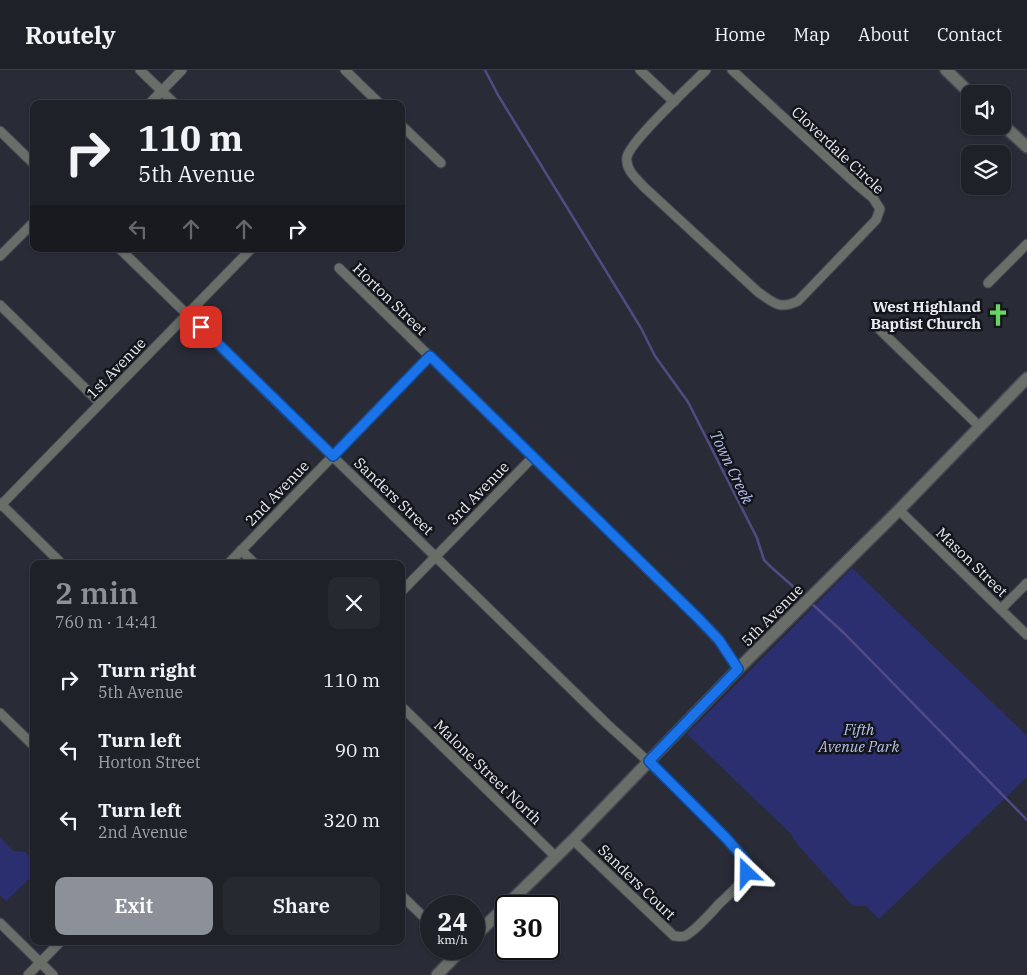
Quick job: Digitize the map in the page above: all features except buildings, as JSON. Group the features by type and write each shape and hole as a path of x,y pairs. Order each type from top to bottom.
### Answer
{"street":[{"path":"140,70 170,100"},
{"path":"153,100 182,70"},
{"path":"345,70 376,100"},
{"path":"640,70 674,102 706,70"},
{"name":"Cloverdale Circle","path":"674,102 638,139 627,157 628,169 758,292 776,305 787,306 798,301 876,220 880,209 873,198 732,70"},
{"path":"946,70 962,85"},
{"path":"405,129 441,163"},
{"path":"0,131 30,160"},
{"path":"1011,133 1027,148"},
{"path":"0,256 30,226"},
{"path":"988,283 1027,244"},
{"name":"Sanders Street","path":"123,252 607,724 649,761"},
{"name":"1st Avenue","path":"0,505 248,252"},
{"name":"Horton Street","path":"339,268 698,618 719,640 738,669"},
{"path":"0,305 100,403"},
{"path":"879,329 979,426"},
{"name":"2nd Avenue","path":"232,560 430,356"},
{"name":"5th Avenue","path":"485,926 574,840 738,669 801,608 1027,378"},
{"name":"3rd Avenue","path":"405,588 533,457"},
{"path":"0,505 58,560"},
{"name":"Mason Street","path":"898,510 1027,635"},
{"path":"241,550 251,560"},
{"path":"1001,609 1027,582"},
{"name":"Malone Street North","path":"405,710 556,857"},
{"path":"0,713 30,742"},
{"name":"Sanders Court","path":"574,840 674,936 685,936 702,922 732,891 747,873 747,862 726,838 649,761"},
{"path":"405,899 420,913"},
{"path":"0,923 53,975"},
{"path":"28,975 57,945"},
{"path":"437,975 450,960"}],"green space":[{"name":"Fifth Avenue Park","path":"852,568 1027,736 1027,777 879,919 866,906 851,904 797,844 791,834 687,734"},
{"path":"0,837 13,851 25,852 30,857 30,878 6,901 0,895"}],"waterway":[{"name":"Town Creek","path":"485,70 498,95 641,328 655,356 688,402 757,538 764,560 805,597"},
{"name":"Town Creek","path":"811,603 844,633 1027,820"}],"place":[{"name":"West Highland Baptist Church","path":"998,315"}],"route":[{"path":"201,327 333,456 430,356 698,618 719,640 738,669 715,695 649,761 726,838 747,862 747,873"}]}
